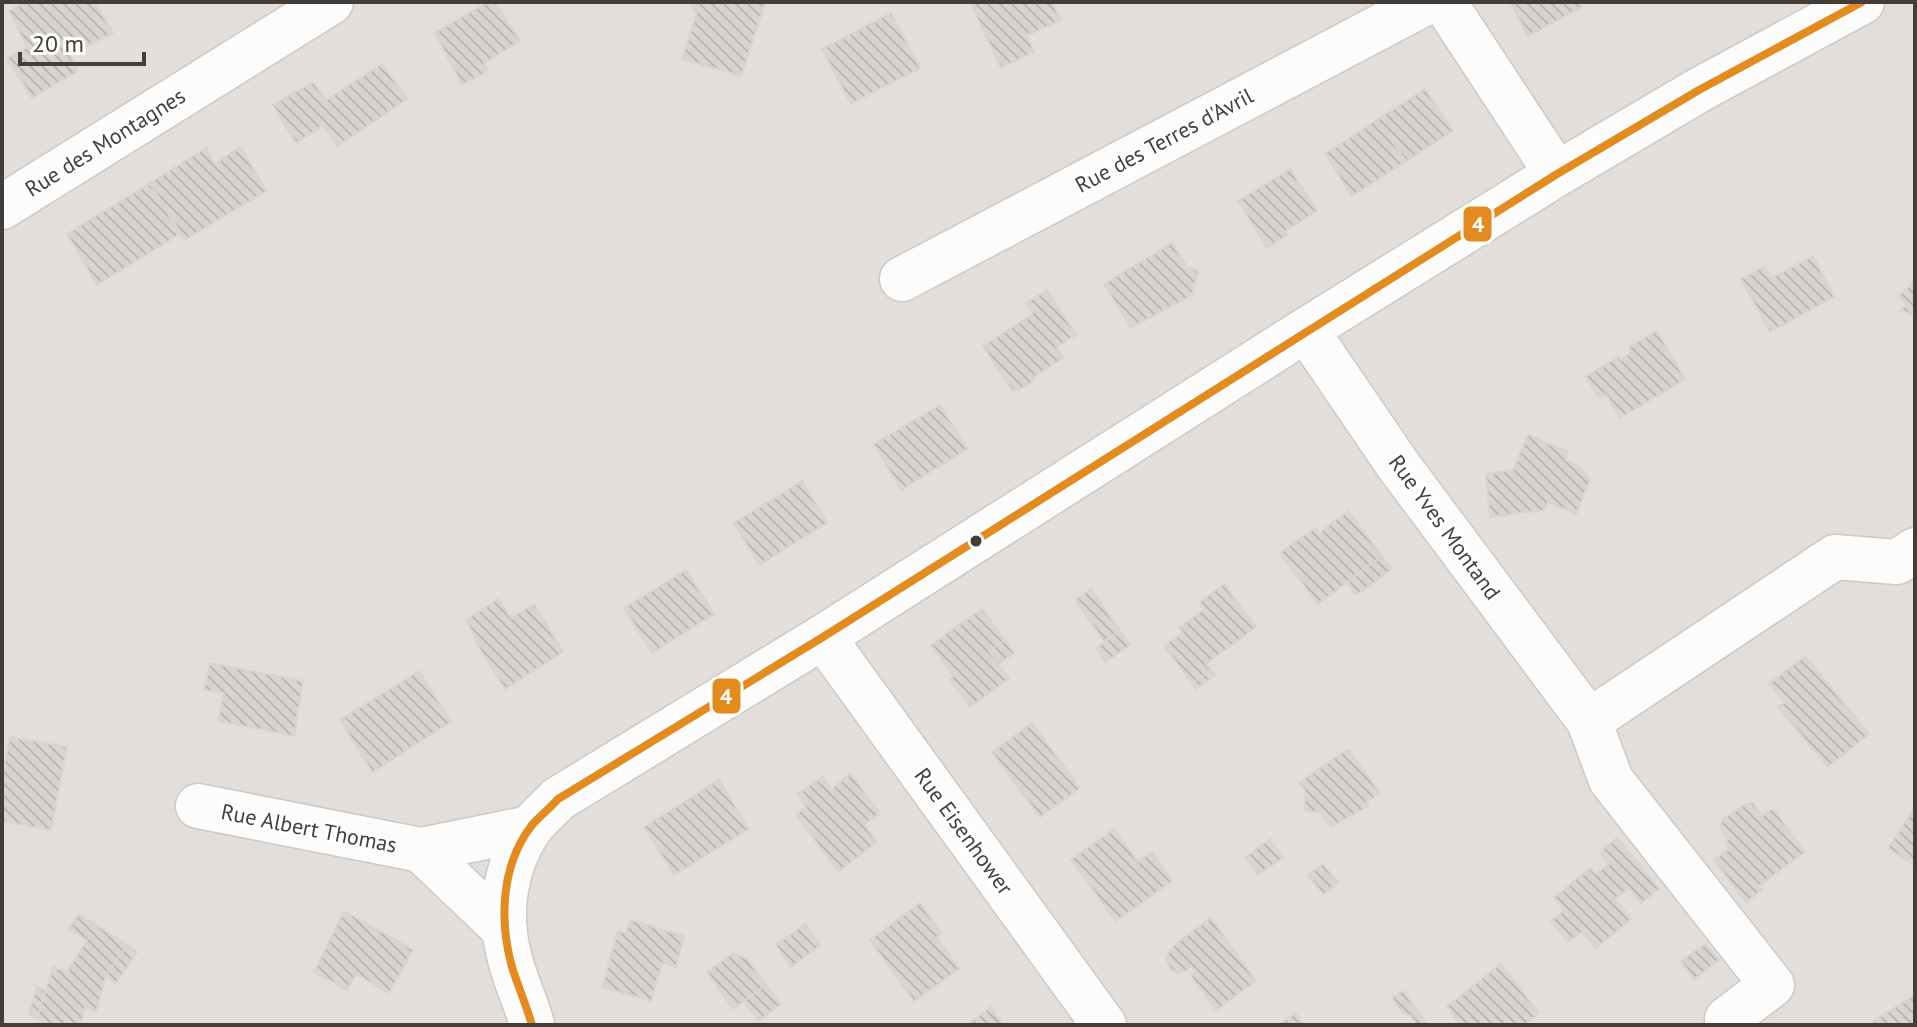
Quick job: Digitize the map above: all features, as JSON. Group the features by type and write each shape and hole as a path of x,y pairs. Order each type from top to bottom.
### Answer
{"street":[{"name":"Rue des Montagnes","path":"2,207 331,2"},
{"name":"Rue des Terres d'Avril","path":"902,279 1427,2"},
{"path":"1444,2 1557,174"},
{"path":"532,1025 508,954 506,885 515,855 530,828 558,799 823,637 1557,174 1699,90 1862,2"},
{"name":"Rue Yves Montand","path":"1306,330 1398,465 1589,721 1611,780 1772,985 1727,1019"},
{"path":"1589,721 1835,557 1897,562 1915,550"},
{"name":"Rue Eisenhower","path":"823,637 1104,1025"},
{"name":"Rue Albert Thomas","path":"198,806 421,850 530,828"},
{"name":"Rue Albert Thomas","path":"421,850 505,930"}],"shaded area":[{"path":"2,2 1915,2 1915,1025 2,1025"}],"building":[{"path":"25,2 95,2 113,33 70,54 78,71 32,98 7,58 27,47 9,11"},
{"path":"488,2 495,2 520,41 484,63 488,71 462,85 435,33"},
{"path":"696,2 765,3 741,76 682,59 697,13 691,6"},
{"path":"970,2 1052,2 1061,20 1027,35 1034,52 1001,68"},
{"path":"1510,2 1579,2 1582,7 1528,36"},
{"path":"891,13 920,68 851,104 822,49"},
{"path":"382,64 407,99 337,146 324,125 296,143 273,105 313,82 326,100"},
{"path":"1425,89 1453,131 1406,161 1377,120"},
{"path":"1377,120 1406,161 1352,196 1325,154"},
{"path":"241,147 266,191 185,240 150,183 206,148 214,164"},
{"path":"1290,169 1317,211 1285,231 1287,235 1267,248 1238,201"},
{"path":"150,183 180,234 97,285 67,234"},
{"path":"1172,243 1187,267 1198,271 1192,295 1131,328 1104,284"},
{"path":"1813,256 1834,297 1770,332 1741,279 1765,266 1771,278"},
{"path":"1915,280 1915,315 1900,311 1906,304 1899,296"},
{"path":"1047,290 1076,335 1056,347 1063,358 1035,376 1034,381 1012,390 983,346 1033,314 1026,303"},
{"path":"1657,331 1685,379 1620,418 1606,394 1599,398 1586,376 1619,357 1621,360 1632,352 1629,347"},
{"path":"940,405 967,449 901,490 874,444"},
{"path":"1528,435 1568,452 1565,460 1579,466 1590,480 1576,514 1548,502 1544,510 1490,517 1486,474 1513,470"},
{"path":"802,481 827,523 759,565 734,523"},
{"path":"1348,511 1382,556 1318,604 1280,553 1315,528 1319,533"},
{"path":"1382,556 1392,569 1356,595 1347,582"},
{"path":"686,570 714,614 652,653 624,608"},
{"path":"1224,584 1256,627 1206,664 1211,670 1192,683 1164,646 1183,633 1179,628 1204,609 1200,602"},
{"path":"1091,589 1120,631 1104,641 1075,600"},
{"path":"498,599 511,618 534,604 563,652 505,689 475,641 466,620"},
{"path":"982,609 1005,640 989,651 1009,678 970,707 950,680 953,676 931,645"},
{"path":"1120,631 1130,645 1106,662 1096,648"},
{"path":"1005,640 1014,653 999,664 989,651"},
{"path":"1805,656 1869,734 1828,767 1778,707 1785,702 1769,684"},
{"path":"210,663 303,681 294,736 218,721 224,693 204,690"},
{"path":"1211,670 1215,675 1196,689 1192,683"},
{"path":"419,671 451,722 372,772 340,720"},
{"path":"1032,723 1080,788 1040,817 992,752"},
{"path":"10,737 67,747 51,830 2,821 2,777"},
{"path":"1348,749 1380,793 1366,803 1368,806 1331,827 1320,812 1305,811 1305,790 1299,783"},
{"path":"851,774 880,813 864,824 877,842 838,872 796,814 806,807 798,794 823,777 831,789"},
{"path":"719,780 749,829 674,875 644,827"},
{"path":"1753,803 1762,816 1773,808 1805,852 1759,886 1762,890 1746,902 1714,860 1729,849 1725,842 1728,840 1720,828 1722,820 1745,804"},
{"path":"1915,808 1915,866 1888,848"},
{"path":"1114,829 1138,862 1152,852 1172,881 1116,921 1071,860"},
{"path":"1617,838 1659,889 1641,903 1629,888 1615,899 1631,919 1596,948 1582,932 1568,942 1551,921 1565,910 1554,898 1590,868 1596,874 1609,864 1600,852"},
{"path":"1270,839 1283,858 1268,868 1255,850"},
{"path":"1255,850 1268,868 1258,875 1245,858"},
{"path":"1323,864 1338,883 1323,894 1308,875"},
{"path":"920,903 941,933 937,937 959,969 914,1001 870,940"},
{"path":"344,911 413,950 389,993 356,974 347,990 314,972"},
{"path":"79,914 127,945 106,976 96,1011 85,1008 80,1025 41,1025 43,1019 37,1018 53,967 67,972 87,940 69,929"},
{"path":"1211,918 1256,981 1216,1010 1191,976 1195,972 1191,966 1178,973 1170,969 1166,957 1175,944"},
{"path":"630,920 684,936 676,967 662,963 651,1001 602,987 618,931 626,933"},
{"path":"805,924 821,945 791,967 776,945"},
{"path":"1705,944 1719,960 1694,979 1681,961"},
{"path":"127,945 137,952 116,983 106,976"},
{"path":"733,953 747,959 766,985 733,1009 707,972"},
{"path":"1501,964 1539,1013 1524,1025 1512,1025 1510,1022 1505,1025 1461,1025 1447,1006"},
{"path":"766,985 781,1004 759,1021 744,1001"},
{"path":"37,987 45,990 37,1018 29,1014"},
{"path":"1403,991 1428,1025 1418,1025 1410,1015 1403,1013 1392,998"},
{"path":"1913,996 1915,1025 1874,1025 1872,1022"},
{"path":"991,1007 1003,1025 966,1025"},
{"path":"1295,1013 1304,1025 1279,1025"}],"transit line":[{"name":"4","path":"532,1025 508,949 504,912 506,893 514,857 522,841 532,825 558,799 823,637 1557,174 1699,90 1862,2"}]}
